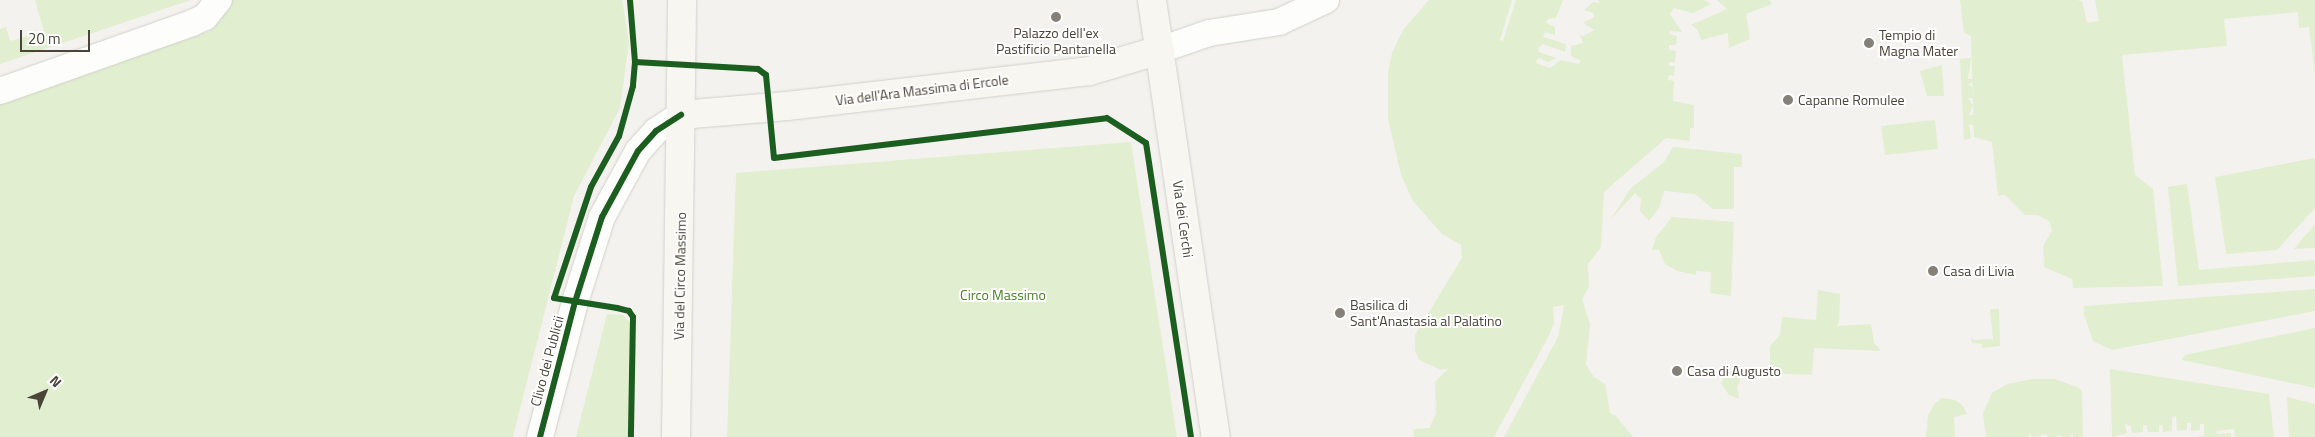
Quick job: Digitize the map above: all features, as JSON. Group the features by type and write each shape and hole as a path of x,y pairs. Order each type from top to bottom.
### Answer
{"main road":[{"name":"Via del Circo Massimo","path":"676,437 682,0"},
{"name":"Via dei Cerchi","path":"1152,0 1216,437"},
{"name":"Via dell'Ara Massima di Ercole","path":"681,115 778,107 1089,71 1160,50"}],"street":[{"path":"0,91 192,23 205,17 218,0"},
{"path":"1160,50 1208,33 1279,22 1326,0"},
{"name":"Clivo dei Publicii","path":"540,437 575,302 602,217 638,151 656,131 681,115"}],"green space":[{"path":"35,0 191,0 0,64 0,29 6,27 10,41 44,32"},
{"path":"229,0 622,0 629,42 620,108 574,196 513,437 0,437 0,101 210,31"},
{"path":"1429,0 1512,0 1500,40 1503,41 1516,0 1563,0 1556,18 1548,19 1546,23 1555,27 1555,35 1545,32 1543,37 1566,44 1565,52 1543,44 1538,48 1539,52 1556,58 1548,62 1538,58 1536,63 1550,68 1561,60 1578,64 1581,61 1571,56 1571,46 1583,43 1580,35 1583,36 1594,30 1583,23 1594,17 1594,13 1584,10 1593,2 1600,3 1598,0 1704,0 1711,4 1693,13 1674,8 1670,14 1682,32 1670,31 1669,34 1677,36 1676,45 1669,45 1669,50 1676,51 1675,62 1669,62 1669,66 1675,66 1674,76 1669,75 1668,80 1674,81 1673,101 1694,105 1694,128 1690,128 1690,141 1666,138 1604,192 1601,247 1588,264 1589,287 1582,299 1590,324 1586,365 1594,377 1605,384 1610,413 1616,416 1633,437 1504,437 1558,337 1564,305 1553,307 1554,324 1494,437 1414,437 1413,429 1429,428 1436,414 1435,382 1449,368 1441,370 1419,360 1415,350 1415,335 1462,258 1461,245 1442,234 1413,201 1401,175 1388,119 1388,73 1392,53 1403,30"},
{"path":"1717,0 1770,0 1772,4 1746,14 1750,39 1729,48 1728,33 1701,40 1697,29 1691,25 1727,9"},
{"path":"1960,0 2077,0 2082,1 2087,23 2099,21 2095,0 2315,0 2315,75 2309,27 2299,28 2298,12 2224,19 2227,46 2122,55 2135,175 2153,189 2163,286 2073,288 2072,279 2044,267 2043,246 2052,231 2049,221 2038,215 2025,215 2005,195 1998,196 1992,142 1974,137 1971,36 1964,33"},
{"path":"1971,58 1968,79 1972,79 1972,83 1968,84 1972,87 1973,98 1968,98 1973,105 1969,115 1974,115 1974,125 1969,124 1971,138 1964,140 1960,59"},
{"path":"1942,65 1944,96 1927,96 1920,71"},
{"path":"1935,120 1938,149 1885,155 1881,126"},
{"name":"Circo Massimo","path":"1131,142 1177,437 727,437 736,173"},
{"path":"1673,147 1742,154 1742,167 1734,167 1734,209 1713,209 1695,194 1664,191 1659,208 1649,221 1640,211 1641,199 1635,193 1611,219 1630,189 1664,162"},
{"path":"2315,158 2315,208 2277,250 2226,254 2215,177"},
{"path":"2187,184 2199,270 2315,260 2315,276 2178,286 2168,187"},
{"path":"1672,217 1734,222 1731,296 1710,293 1711,272 1696,271 1696,275 1677,271 1665,264 1659,250 1652,250 1656,237"},
{"path":"2315,224 2315,248 2294,249"},
{"path":"2315,289 2315,311 2112,350 2093,341 2084,315 2084,306"},
{"path":"1818,290 1840,294 1839,322 1836,326 1871,324 1874,343 1881,351 1814,348 1812,375 1770,373 1770,346 1780,335 1782,317 1816,320"},
{"path":"1990,309 1999,309 2000,346 1982,348 1982,344 1972,343 1971,336 1973,340 1993,339"},
{"path":"607,314 623,315 630,323 630,437 576,437"},
{"path":"2315,328 2315,388 2182,360 2185,355"},
{"path":"1738,369 1740,383 1737,386 1739,399 1729,395 1721,383 1727,373"},
{"path":"2110,369 2269,394 2274,437 2235,437 2234,429 2216,431 2217,434 2231,433 2231,437 2194,437 2204,436 2204,424 2200,424 2200,430 2191,431 2191,423 2187,423 2187,430 2177,431 2176,416 2172,417 2172,431 2163,432 2162,425 2159,425 2159,432 2148,432 2147,425 2143,425 2143,432 2132,433 2131,426 2125,424 2127,433 2112,437"},
{"path":"2032,379 2055,379 2079,388 2082,392 2083,437 2073,437 2073,433 2070,437 2061,437 2060,434 2056,437 2047,437 2047,434 2033,437 2029,434 2029,437 1986,437 1983,413 1992,393 2007,384"},
{"path":"2287,397 2315,404 2315,437 2289,437"},
{"path":"1942,398 1955,400 1963,406 1967,414 1954,417 1955,437 1926,437 1928,415 1935,403"}],"cycle path":[{"path":"630,0 635,62 633,86 619,136 591,187 554,298 617,308 629,311 633,317 631,437"},
{"path":"635,62 758,69 766,75 774,158 1107,118 1146,143 1191,437"},
{"path":"540,437 575,302 602,217 638,151 656,131 681,115"}],"place":[{"name":"Palazzo dell'ex Pastificio Pantanella","path":"1056,17"},
{"name":"Tempio di Magna Mater","path":"1869,43"},
{"name":"Capanne Romulee","path":"1788,100"},
{"name":"Casa di Livia","path":"1933,271"},
{"name":"Basilica di Sant'Anastasia al Palatino","path":"1340,313"},
{"name":"Casa di Augusto","path":"1677,371"}]}
